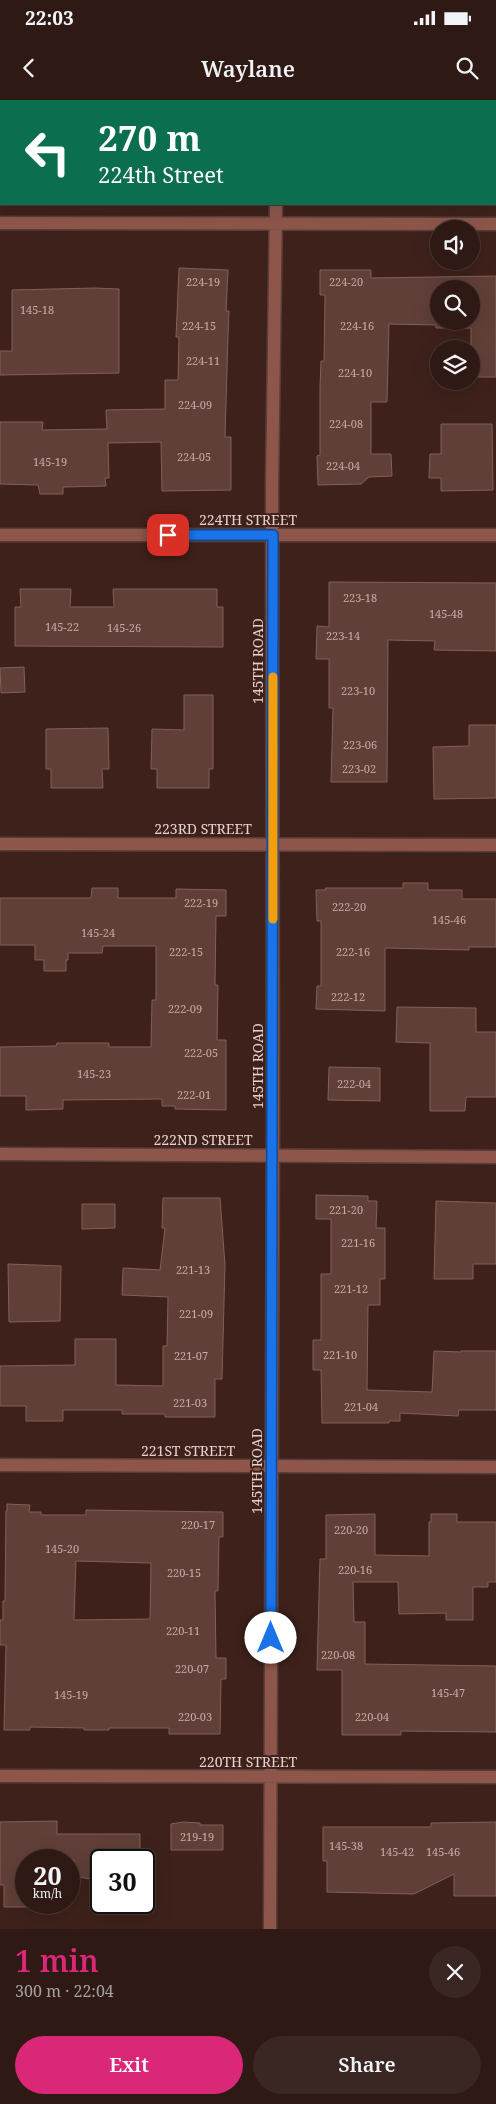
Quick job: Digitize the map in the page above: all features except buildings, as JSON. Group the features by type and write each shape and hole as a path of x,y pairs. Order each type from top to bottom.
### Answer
{"street":[{"name":"145TH ROAD","path":"270,1929 273,535 276,205"},
{"path":"0,223 496,224"},
{"name":"224TH STREET","path":"0,535 496,535"},
{"name":"223RD STREET","path":"0,844 496,845"},
{"name":"222ND STREET","path":"0,1154 496,1156"},
{"name":"221ST STREET","path":"0,1464 496,1467"},
{"name":"220TH STREET","path":"0,1776 496,1778"}],"slow traffic":[{"path":"273,677 273,919"}],"route":[{"path":"168,535 273,535 271,1638"}]}
